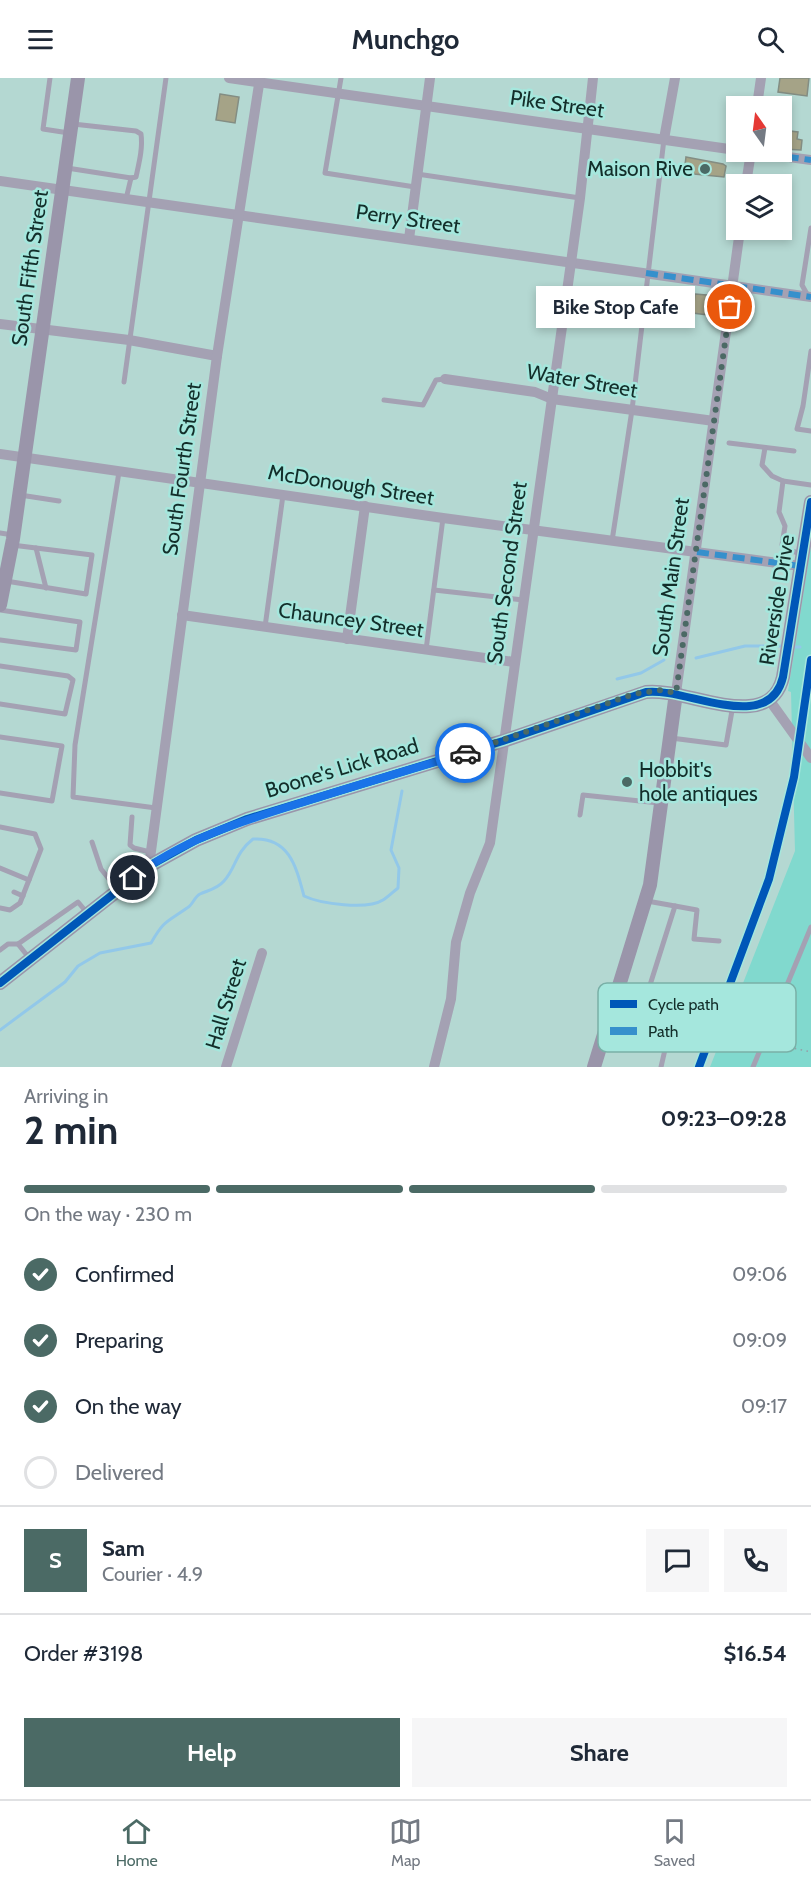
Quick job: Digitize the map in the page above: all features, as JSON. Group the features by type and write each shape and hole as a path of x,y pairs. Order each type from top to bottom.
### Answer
{"street":[{"name":"South Fifth Street","path":"0,605 5,581 8,538 19,495 78,78"},
{"name":"Pike Street","path":"230,78 260,80 726,148"},
{"path":"409,239 430,78"},
{"name":"South Second Street","path":"434,1067 451,999 456,942 470,893 490,843 580,198 593,78"},
{"path":"664,139 675,78"},
{"path":"758,96 761,78"},
{"name":"South Fourth Street","path":"149,866 217,356 260,80"},
{"path":"792,158 811,160"},
{"name":"Perry Street","path":"0,181 733,284 810,298"},
{"name":"South Main Street","path":"620,983 647,901 739,240"},
{"path":"0,324 129,340 217,356"},
{"name":"Water Street","path":"445,379 535,392 552,399 714,421"},
{"name":"McDonough Street","path":"0,454 612,541 697,552 801,560"},
{"name":"Riverside Drive","path":"770,701 779,691 784,672 811,502"},
{"path":"347,639 365,506"},
{"name":"Chauncey Street","path":"182,615 514,662"},
{"name":"Boone's Lick Road","path":"0,983 149,866 196,840 247,819 503,741 634,694 661,690 693,699 733,705 755,706 770,701"},
{"path":"770,701 811,758"},
{"name":"Hall Street","path":"226,1067 262,953"},
{"name":"South Main Street","path":"594,1067 598,1052"}],"lane":[{"path":"50,78 43,129 71,128 141,134 134,177 126,199"},
{"path":"124,382 151,202 166,78"},
{"path":"341,78 334,107 325,173 416,187"},
{"path":"612,541 632,410 646,273 664,139"},
{"path":"65,168 134,177"},
{"path":"417,174 580,198"},
{"path":"810,298 802,285 811,228"},
{"path":"811,351 803,406 797,429 811,431"},
{"path":"384,400 423,405 436,380 445,379"},
{"path":"729,443 794,451"},
{"path":"765,448 762,465 772,476 783,481 811,485"},
{"path":"119,470 75,748 73,797 156,808"},
{"path":"783,481 779,512 785,526 782,545 801,560"},
{"path":"265,627 283,494"},
{"path":"19,495 59,501"},
{"path":"426,650 442,518"},
{"path":"5,581 86,594 92,555 36,548 8,538"},
{"path":"36,548 46,588"},
{"path":"434,590 523,600"},
{"path":"0,610 80,622 76,650 0,640"},
{"path":"0,666 68,676 73,680 65,714 0,704"},
{"path":"670,738 726,745 733,705"},
{"path":"0,737 75,748"},
{"path":"0,793 52,801 62,746"},
{"path":"580,815 582,795 661,804"},
{"path":"132,816 130,845 134,849 150,852"},
{"path":"0,827 35,834 41,849 20,903 13,909 0,908"},
{"path":"92,842 101,869 118,890"},
{"path":"0,868 29,880"},
{"path":"14,892 23,896"},
{"path":"647,901 697,910 694,939 719,941"},
{"path":"1,946 18,944 78,902 88,914"},
{"path":"651,983 675,906"},
{"path":"789,983 811,927"},
{"path":"18,944 30,960"},
{"path":"661,1067 664,1052"},
{"path":"753,1067 760,1052"}],"path":[{"path":"796,1049 811,1052"}],"shaded area":[{"path":"811,546 811,1067 710,1067 716,1052 796,1052 796,983 743,983 795,851 791,692 788,691"}],"building":[{"path":"780,78 809,78 807,96 778,92"},
{"path":"220,94 239,97 235,123 216,120"},
{"path":"792,131 798,132 797,139 802,140 801,150 792,150"},
{"name":"Maison Rive","path":"686,157 723,164 726,166 724,177 684,173"},
{"path":"695,294 718,296 715,316 693,313"}],"waterway":[{"path":"696,658 745,646 782,646"},
{"path":"792,647 800,647"},
{"path":"617,679 641,673 664,660"},
{"path":"0,1030 65,982 78,966 100,953 151,943 166,922 189,907 198,895 216,888 224,881 239,855 253,839 265,840 283,848 294,864 304,896 344,905 366,905 383,900 398,888 399,868 391,850 402,791"}],"marked path":[{"path":"792,157 811,160"},
{"path":"646,273 811,297"},
{"path":"697,552 800,566"}],"cycle path":[{"path":"0,983 149,866 196,840 247,819 503,741 646,692 663,692 724,705 761,704 775,694 783,677 811,502"},
{"path":"730,983 769,879 794,777 811,660"},
{"path":"699,1067 705,1052"}],"way so far":[{"path":"465,753 634,694 661,690 676,693 730,307"}],"place":[{"name":"Maison Rive","path":"705,169"},
{"name":"Bike Stop Cafe","path":"730,307"},
{"name":"Hobbit's hole antiques","path":"627,782"}],"route":[{"path":"133,878 149,866 196,840 247,819 465,753"}]}
